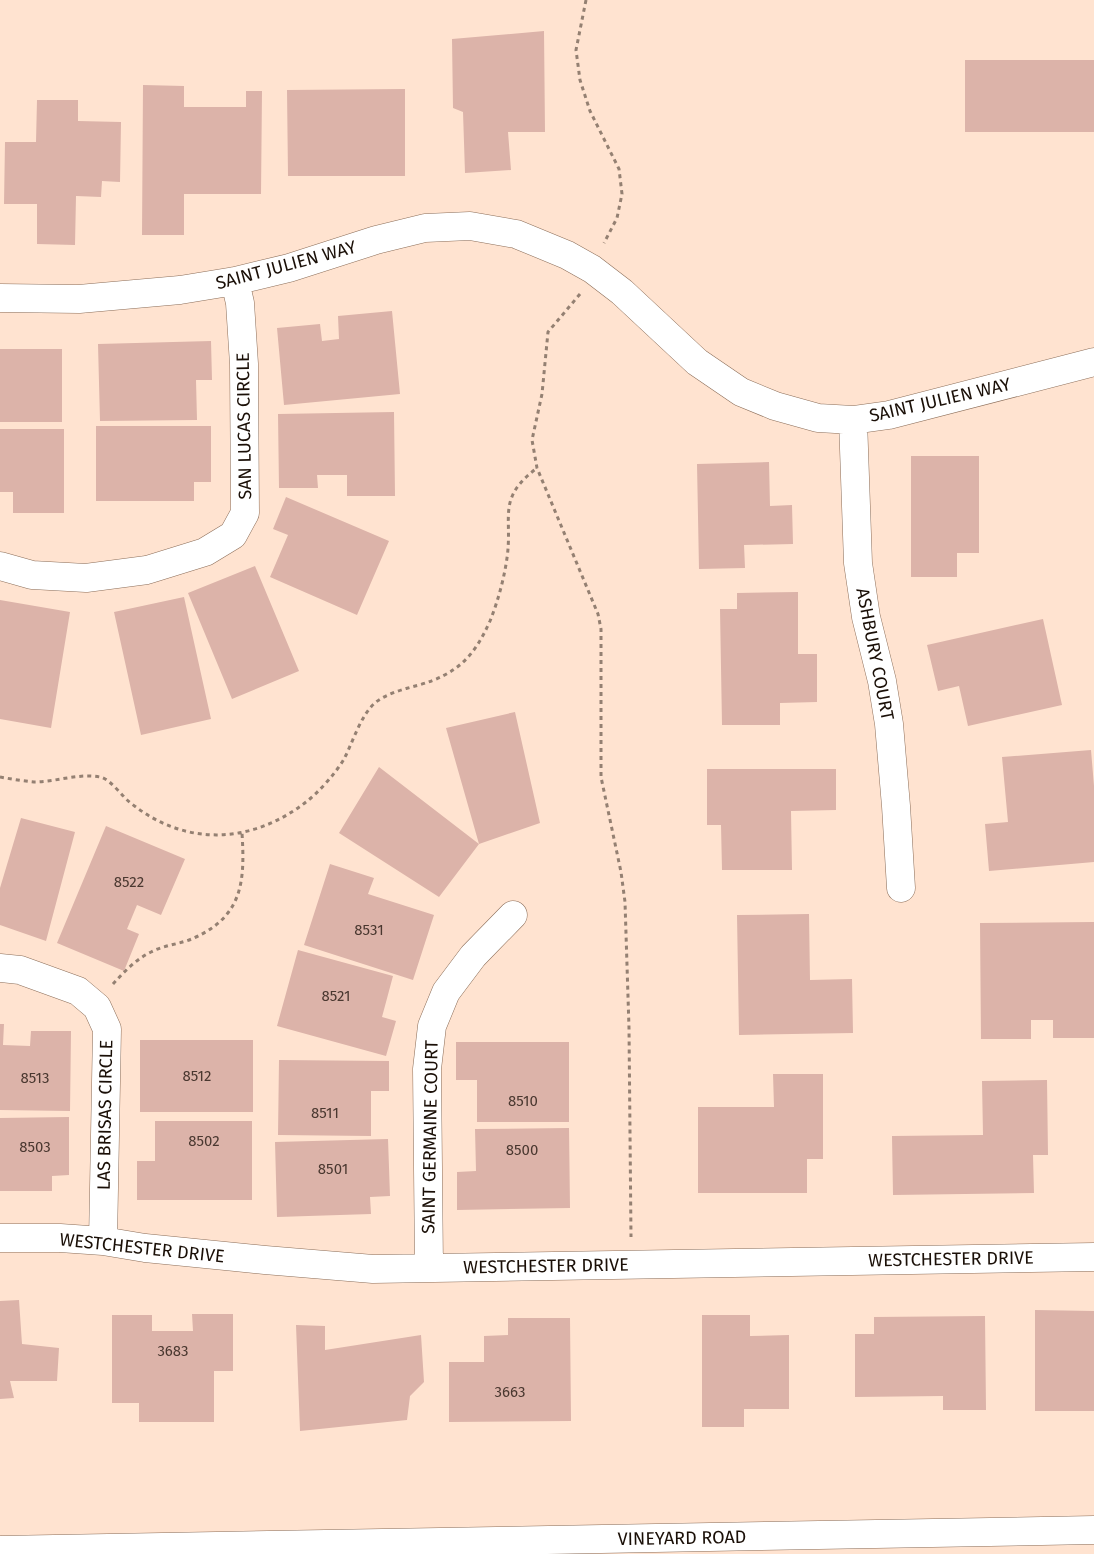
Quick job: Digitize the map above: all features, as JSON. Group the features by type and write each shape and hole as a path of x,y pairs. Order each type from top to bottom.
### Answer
{"street":[{"name":"SAINT JULIEN WAY","path":"0,298 79,300 180,290 235,281 289,268 376,240 425,228 470,226 516,234 566,255 592,269 622,292 697,362 741,392 775,406 818,418 853,420 889,415 1094,362"},
{"name":"SAN LUCAS CIRCLE","path":"0,566 32,575 86,578 147,570 205,552 233,535 246,513 244,364 240,303 235,281"},
{"name":"ASHBURY COURT","path":"853,420 858,563 866,618 882,681 889,724 901,888"},
{"name":"SAINT GERMAINE COURT","path":"429,1268 427,1069 432,1026 446,992 473,956 514,915"},
{"name":"LAS BRISAS CIRCLE","path":"0,968 20,970 78,991 97,1007 107,1029 102,1241"},
{"name":"WESTCHESTER DRIVE","path":"0,1238 60,1238 102,1241 145,1248 265,1260 373,1268 1094,1257"},
{"name":"VINEYARD ROAD","path":"0,1550 1094,1530"}],"path":[{"path":"586,0 576,50 580,80 590,111 619,169 622,194 617,218 600,250 584,290 548,332 542,394 532,440 537,468 598,614 601,629 601,777 621,872 626,921 630,1028 632,1264"},
{"path":"0,777 35,782 86,776 102,777 131,804 152,818 174,828 198,833 224,836 242,833 264,827 285,817 307,801 343,761 365,716 375,703 388,695 435,680 452,672 468,658 479,644 500,592 507,558 508,510 513,493 523,479 537,468"},
{"path":"97,1007 112,985 128,968 150,952 194,938 215,927 230,911 240,893 244,860 242,833"}],"building":[{"path":"544,31 545,132 508,132 511,170 465,173 463,112 453,108 452,39"},
{"path":"965,60 1094,60 1094,132 965,132"},
{"path":"143,85 184,86 184,107 246,107 246,91 262,91 261,194 184,194 184,235 142,235"},
{"path":"405,89 405,176 288,176 287,90"},
{"path":"37,100 78,100 78,121 121,122 120,182 102,181 101,197 76,196 75,245 37,244 37,204 4,204 5,142 36,142"},
{"path":"392,311 400,394 284,405 277,328 320,324 322,341 339,339 338,316"},
{"path":"211,341 212,380 196,380 197,420 100,421 98,344"},
{"path":"0,349 62,349 62,422 0,422"},
{"path":"394,412 395,496 347,496 347,475 317,475 318,488 279,488 278,414"},
{"path":"96,426 211,426 211,482 194,482 194,501 96,501"},
{"path":"0,429 64,429 64,513 13,513 13,492 0,492"},
{"path":"911,456 979,456 979,553 957,553 957,577 911,577"},
{"path":"769,462 770,506 792,505 793,544 744,545 745,568 699,569 697,464"},
{"path":"286,497 389,541 357,615 270,577 288,535 273,529"},
{"path":"255,566 299,671 232,699 188,593"},
{"path":"798,592 798,654 817,654 817,702 780,703 780,725 722,725 720,609 737,609 737,593"},
{"path":"184,597 211,719 141,735 114,612"},
{"path":"0,600 70,612 51,728 0,719"},
{"path":"1043,619 1062,705 968,726 959,686 938,691 927,645"},
{"path":"515,712 540,823 479,844 446,728"},
{"path":"1091,750 1094,786 1094,862 989,871 985,824 1008,822 1002,757"},
{"path":"379,767 479,844 439,897 339,833"},
{"path":"707,769 836,769 836,810 791,811 792,870 722,870 721,825 707,825"},
{"path":"21,818 75,832 46,941 0,925 0,888"},
{"path":"106,826 185,859 161,915 137,905 127,929 139,934 124,971 57,943"},
{"path":"330,864 374,878 368,894 434,915 413,980 304,945"},
{"path":"809,914 810,980 852,979 853,1033 739,1035 737,915"},
{"path":"1094,922 1094,1038 1053,1038 1053,1020 1031,1020 1031,1039 981,1039 980,923"},
{"path":"298,950 393,976 382,1017 396,1021 386,1056 277,1026"},
{"path":"0,1024 4,1024 3,1045 30,1046 31,1031 71,1031 70,1111 0,1110"},
{"path":"140,1040 253,1040 253,1112 140,1112"},
{"path":"456,1042 569,1042 569,1122 477,1122 477,1080 456,1080"},
{"path":"279,1060 389,1061 389,1091 371,1091 371,1136 278,1135"},
{"path":"773,1074 823,1074 823,1159 807,1159 807,1193 698,1193 698,1107 774,1107"},
{"path":"1047,1080 1048,1155 1033,1155 1034,1193 893,1195 892,1136 983,1135 982,1081"},
{"path":"69,1117 69,1175 52,1176 52,1191 0,1191 0,1118"},
{"path":"155,1121 252,1121 252,1200 137,1200 137,1161 155,1161"},
{"path":"569,1128 570,1208 457,1210 457,1172 476,1171 475,1129"},
{"path":"388,1139 390,1196 370,1197 371,1214 277,1217 275,1142"},
{"path":"19,1300 22,1344 59,1348 57,1381 10,1381 14,1398 0,1399 0,1301"},
{"path":"1035,1310 1094,1311 1094,1411 1035,1411"},
{"path":"192,1314 233,1314 233,1371 214,1371 214,1422 139,1422 139,1403 112,1403 112,1315 152,1315 152,1331 193,1331"},
{"path":"702,1315 750,1315 750,1336 789,1335 789,1409 744,1409 744,1427 702,1427"},
{"path":"985,1316 986,1410 943,1410 943,1396 855,1397 855,1334 874,1334 874,1317"},
{"path":"508,1318 570,1318 571,1421 449,1422 449,1362 484,1362 484,1336 508,1335"},
{"path":"296,1325 325,1326 325,1350 421,1335 424,1382 410,1396 407,1420 300,1431"}]}
